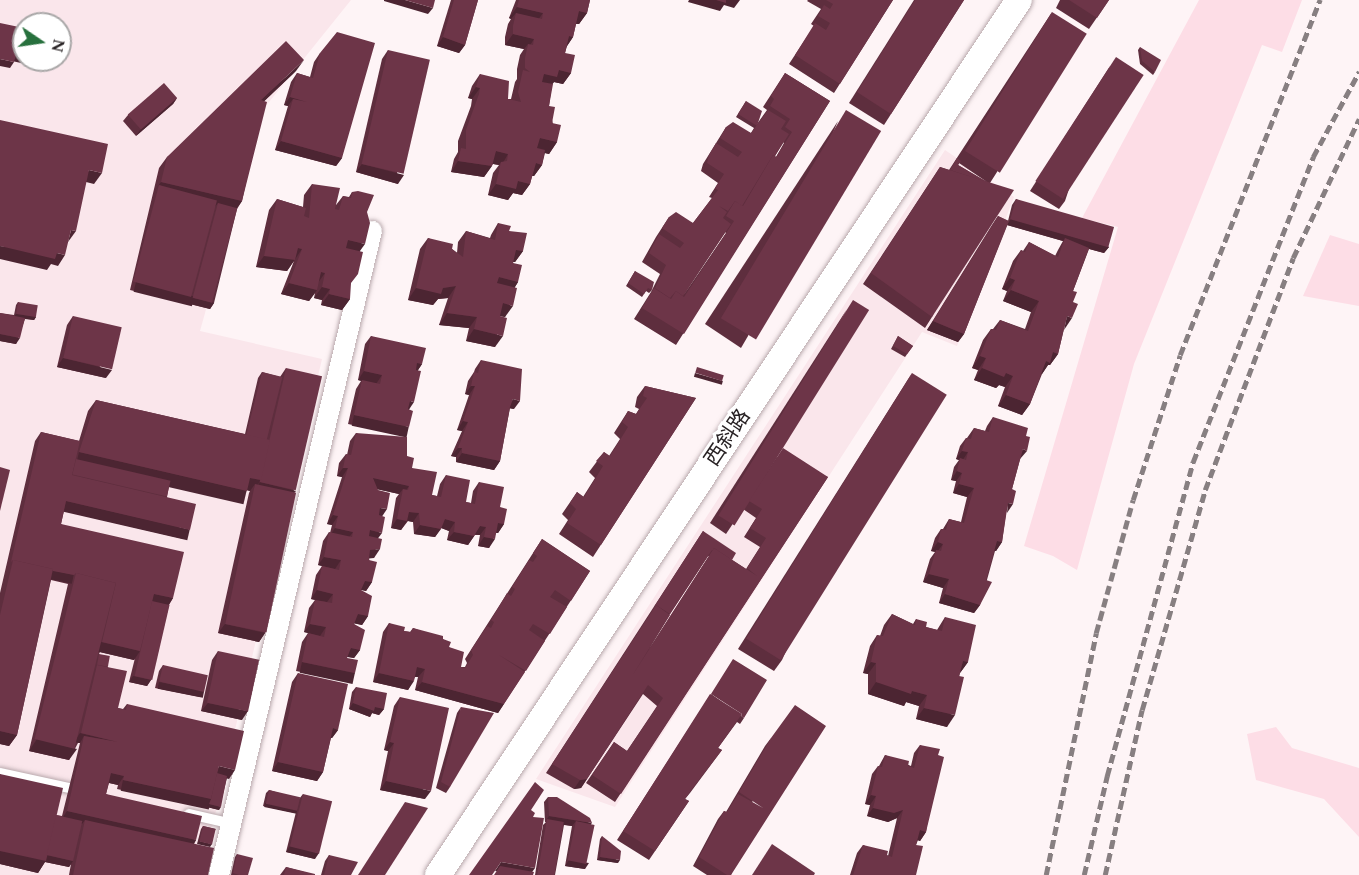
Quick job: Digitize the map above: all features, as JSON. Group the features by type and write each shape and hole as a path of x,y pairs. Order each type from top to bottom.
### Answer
{"street":[{"name":"西斜路","path":"438,875 1019,0"},
{"path":"219,875 372,231"}],"lane":[{"path":"0,773 93,793"},
{"path":"174,811 232,824"}],"shaded area":[{"path":"0,0 351,0 261,112 200,331 322,359 201,875 0,875"},
{"path":"1199,0 1302,0 1282,52 1262,45 1134,364 1077,570 1053,556 1024,546 1118,227 1082,218"},
{"path":"945,150 1014,197 957,346 922,332 615,807 536,779"},
{"path":"1330,235 1359,244 1359,306 1303,296"},
{"path":"1276,727 1292,748 1359,768 1359,837 1324,799 1256,780 1247,734"}],"building":[{"path":"405,0 435,0 433,8"},
{"path":"454,0 478,0 465,45 443,37"},
{"path":"519,0 590,0 587,13 579,11 573,37 569,36 565,53 575,55 571,73 559,70 557,77 544,74 542,82 553,84 549,106 555,107 552,123 561,125 557,142 540,138 537,148 545,150 542,165 536,163 530,184 518,181 516,189 496,184 501,162 507,161 508,154 496,151 492,166 458,161 461,148 466,149 466,130 479,94 480,88 476,87 480,74 509,81 508,99 521,102 518,92 523,70 530,72 525,68 525,58 528,44 533,45 534,39 513,34 516,13 542,19 543,13 517,7"},
{"path":"826,0 893,0 840,84 795,55 815,23 826,30 830,23 818,16 824,5 830,9 833,4"},
{"path":"915,0 964,0 891,114 857,92"},
{"path":"1069,0 1109,0 1097,18"},
{"path":"1052,12 1087,34 1000,173 965,151"},
{"path":"0,23 12,26 12,62 0,59"},
{"path":"337,32 375,43 342,158 281,141 293,99 307,102 290,97 297,73 313,78 320,53"},
{"path":"286,41 304,60 261,100 267,102 242,201 161,182 167,157"},
{"path":"1140,47 1161,60 1155,72 1142,61"},
{"path":"388,50 430,60 404,174 362,164"},
{"path":"1116,57 1144,75 1063,199 1035,181"},
{"path":"785,73 830,101 684,334 642,308 654,288 671,299 676,291 684,297 734,221 726,216 735,201 743,206 773,155 776,157 792,132 785,127 790,119 770,106 774,99 771,96"},
{"path":"164,83 177,98 141,130 128,114"},
{"path":"746,101 762,111 757,126 738,114"},
{"path":"768,110 786,121 781,129 789,134 775,156 773,155 742,206 735,201 728,211 719,206 727,212 723,218 731,224 683,296 676,291 670,298 655,288 666,265 649,253 659,234 680,248 684,243 662,228 669,217 676,212 693,223 718,190 715,188 724,174 707,163 716,143 738,157 742,152 720,138 726,127 733,122 751,133"},
{"path":"846,110 881,131 756,339 721,318"},
{"path":"0,120 108,144 102,173 89,170 76,231 71,230 65,255 57,253 55,259 0,246"},
{"path":"957,158 961,161 958,165 987,182 950,170"},
{"path":"940,167 1014,190 932,317 871,273"},
{"path":"312,184 340,188 335,209 339,210 343,196 351,198 352,192 358,191 374,195 367,212 370,223 365,244 348,240 346,248 363,252 358,274 351,283 350,299 329,294 330,289 322,287 325,273 321,272 317,290 289,283 302,249 298,248 295,260 264,256 277,199 306,208 304,216 309,218"},
{"path":"159,185 217,201 191,297 133,282"},
{"path":"1016,199 1114,227 1108,247 1010,219"},
{"path":"218,203 237,208 212,303 193,298"},
{"path":"998,216 1009,221 964,334 933,321"},
{"path":"498,223 511,226 509,231 527,233 523,251 516,250 513,263 522,265 518,282 499,277 497,283 517,288 513,306 503,303 500,316 507,318 503,336 474,329 477,317 447,313 456,286 443,288 441,294 416,288 428,238 453,244 452,249 463,257 466,231 495,240"},
{"path":"1065,238 1089,248 1073,291 1077,292 1073,302 1078,304 1072,318 1067,316 1058,354 1053,352 1050,363 1046,361 1030,404 1006,395 1013,376 1006,373 1004,377 982,368 986,358 980,356 991,329 996,330 1000,320 1028,331 1039,301 1011,290 1015,280 1010,278 1021,250 1025,252 1029,242 1058,257"},
{"path":"635,271 654,282 652,290 648,288 644,294 628,283"},
{"path":"853,300 869,310 735,525 718,515"},
{"path":"18,302 38,305 36,317 16,314"},
{"path":"0,313 25,318 20,338 0,334"},
{"path":"73,316 122,327 112,369 63,358"},
{"path":"371,336 426,348 422,364 417,363 416,370 421,371 414,402 410,401 408,409 413,411 409,427 354,415 362,380 380,384 382,375 364,371"},
{"path":"898,336 913,346 907,354 893,346"},
{"path":"481,360 522,369 520,401 513,399 510,407 500,461 462,453 462,448 458,448 468,422 463,421 475,386 471,386 474,372 478,373"},
{"path":"697,367 724,375 722,381 695,373"},
{"path":"286,368 322,376 296,490 260,482"},
{"path":"262,372 282,377 267,440 246,435"},
{"path":"912,373 947,395 781,660 746,638"},
{"path":"645,386 696,398 601,545 567,523 576,509 570,503 577,492 584,497 603,466 596,461 604,452 610,456 628,427 622,422 628,411 636,414 647,398 643,396"},
{"path":"96,400 270,440 261,480 250,478 247,491 79,452"},
{"path":"993,417 1028,428 1026,436 1030,437 1027,451 1023,449 1012,489 1016,491 1013,504 1008,503 1002,542 997,541 986,580 992,582 980,605 945,594 949,579 929,574 936,550 941,551 943,544 938,542 941,529 946,530 949,519 964,523 974,488 959,484 962,473 957,471 960,458 966,460 968,452 962,451 966,438 971,439 974,428 989,432"},
{"path":"41,432 80,441 72,475 196,504 190,530 66,501 61,524 184,552 173,598 154,594 140,651 102,642 116,583 76,573 74,575 53,571 53,569 13,560 11,562"},
{"path":"356,433 407,437 407,456 414,458 412,468 437,472 432,495 441,497 446,475 470,480 466,502 475,504 479,482 504,487 500,507 507,509 504,524 498,523 495,539 484,537 486,527 480,526 474,536 454,532 455,522 445,519 441,529 420,525 419,513 409,512 407,521 397,519 403,489 408,490 409,486 373,478 378,490 390,493 387,509 380,508 379,515 385,517 382,533 370,530 369,536 382,539 380,549 370,550 369,560 377,562 372,582 365,581 361,590 372,596 368,616 358,614 354,624 365,630 360,650 351,648 347,658 358,660 355,673 302,662 308,633 324,637 326,627 310,624 315,600 332,603 333,594 317,590 322,566 339,570 341,560 324,557 329,532 352,537 353,532 335,528 338,516 333,515 348,468 343,468 346,454 351,455"},
{"path":"783,448 828,477 621,794 592,775 614,742 627,751 663,698 648,685 587,779 580,780 552,764 656,605 670,615 632,676 714,548 757,576 747,568 766,538 750,528 762,509 749,501"},
{"path":"76,459 171,481 167,496 72,475"},
{"path":"0,467 10,470 0,511"},
{"path":"255,484 296,493 266,633 225,624"},
{"path":"703,531 736,553 732,560 714,548 670,614 656,605 654,607"},
{"path":"542,539 590,571 571,601 555,590 550,597 567,607 550,634 533,624 529,630 545,641 526,671 499,655 525,672 504,704 422,682 425,669 417,667 414,681 379,673 389,623 405,627 404,631 411,632 413,628 443,636 443,639 451,642 449,647 464,652 461,667 465,668 473,655 471,650 487,626 491,628 494,622 491,620 507,593 511,596 515,589 512,587 529,560 533,562 537,556 533,553"},
{"path":"13,560 53,569 17,735 0,731 0,615"},
{"path":"76,573 116,583 74,749 35,739"},
{"path":"152,601 170,605 152,680 135,676"},
{"path":"892,614 915,625 916,619 927,622 926,627 942,631 945,617 976,625 968,662 963,661 959,676 964,677 955,715 924,708 927,695 912,691 911,694 876,682 876,663 871,662 877,635 883,636"},
{"path":"218,651 259,660 248,712 207,703"},
{"path":"99,654 110,656 108,667 97,665"},
{"path":"733,659 767,680 744,718 742,714 711,694"},
{"path":"97,665 127,671 118,708 126,710 127,704 244,731 235,770 219,766 211,799 123,780 124,776 111,773 106,794 202,816 196,840 67,811 84,736 118,742 81,733"},
{"path":"163,665 208,675 204,692 159,682"},
{"path":"298,673 348,684 338,730 333,728 323,772 278,762"},
{"path":"356,687 387,693 384,709 375,707 374,711 353,703"},
{"path":"710,694 742,714 718,748 722,750 685,799 689,801 655,851 623,831"},
{"path":"400,697 449,708 431,791 386,781 394,743 390,742"},
{"path":"795,705 826,726 731,875 727,875 699,857 724,811 727,812 738,794 763,808 739,792 771,738"},
{"path":"461,707 494,713 450,787 441,782"},
{"path":"920,745 940,749 938,755 944,757 926,832 920,830 916,845 923,846 916,875 853,875 863,845 888,851 887,855 892,857 903,810 894,813 873,808 876,796 871,795 878,766 882,767 885,755 909,761 908,766 914,768"},
{"path":"217,773 227,776 221,807 209,804"},
{"path":"0,774 63,788 46,861 0,851"},
{"path":"535,782 544,790 531,810 535,813 533,817 544,818 535,868 501,862 492,875 469,875"},
{"path":"269,790 300,797 297,811 266,804"},
{"path":"303,794 332,801 319,854 290,846"},
{"path":"548,797 557,797 590,818 592,823 549,816"},
{"path":"405,802 428,808 385,875 358,875"},
{"path":"56,815 82,821 73,861 47,855"},
{"path":"547,819 564,822 554,875 537,875"},
{"path":"85,820 214,848 208,875 73,875"},
{"path":"576,821 595,825 586,864 568,860"},
{"path":"203,826 216,829 212,845 199,842"},
{"path":"602,836 621,851 620,860 600,857"},
{"path":"772,844 815,873 814,875 752,875"},
{"path":"237,854 253,858 248,875 233,873"},
{"path":"329,855 358,862 351,875 324,875"},
{"path":"500,866 534,872 533,875 494,875"},
{"path":"286,867 315,874 315,875 284,875"}],"railway":[{"path":"1046,875 1096,633 1133,500 1180,355 1320,0"},
{"path":"1084,875 1107,776 1193,462 1313,157 1359,72"},
{"path":"1105,875 1142,710 1205,490 1293,258 1359,119"}]}
